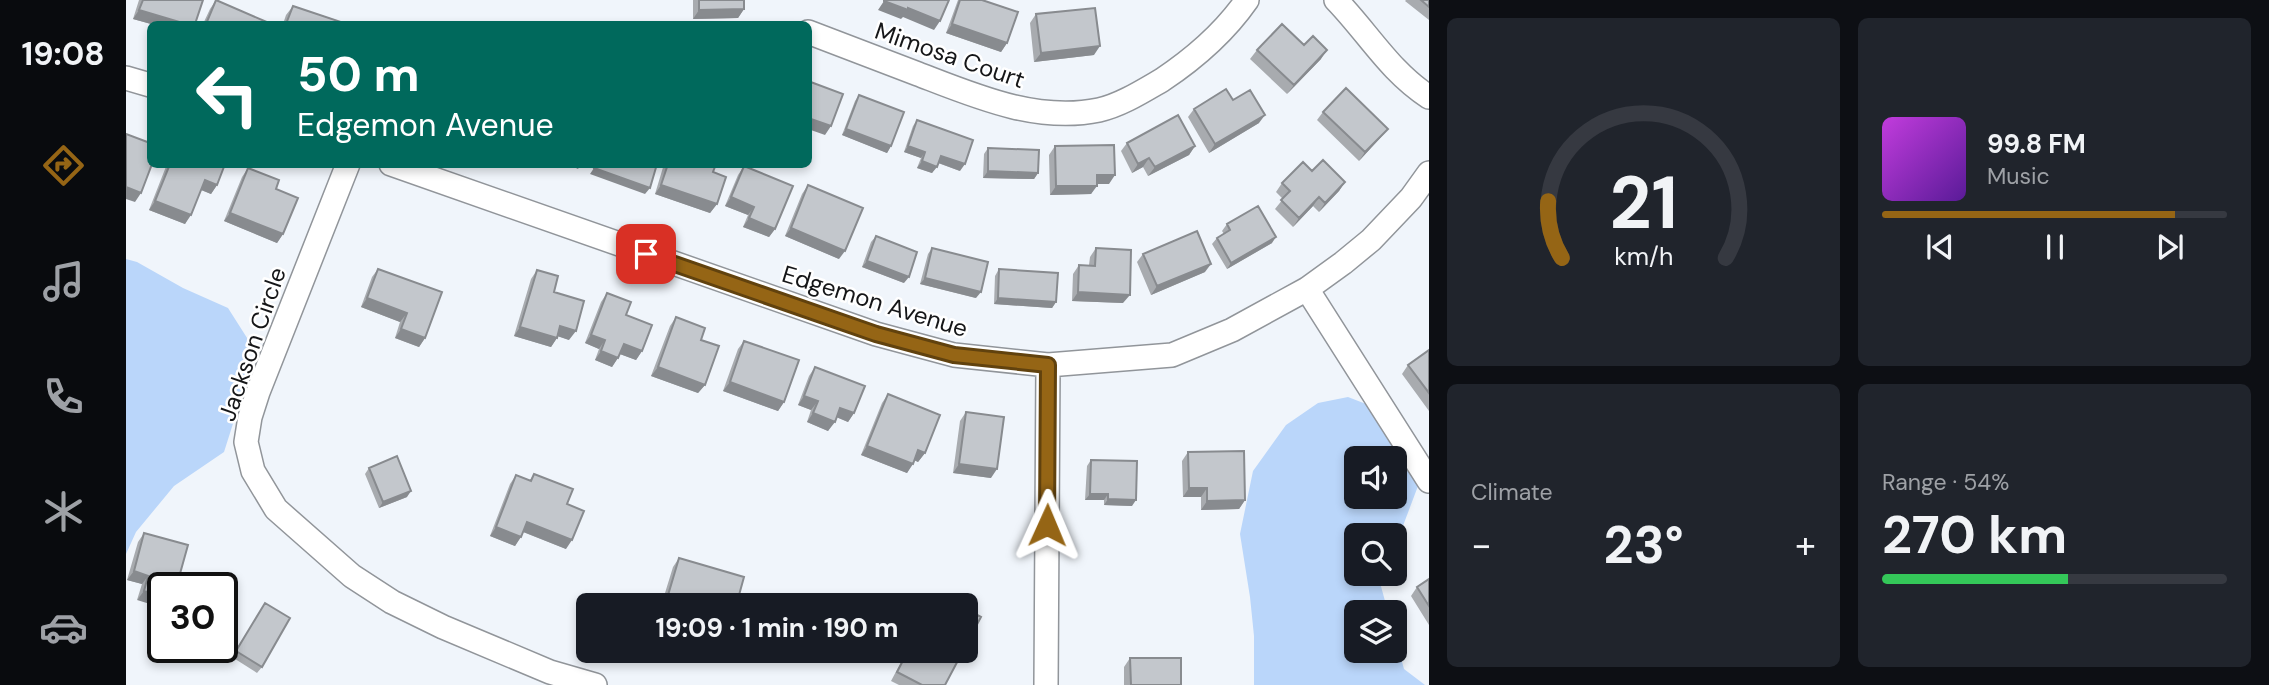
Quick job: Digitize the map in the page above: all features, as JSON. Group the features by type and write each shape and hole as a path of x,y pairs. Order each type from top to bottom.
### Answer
{"street":[{"name":"Mimosa Court","path":"812,34 990,102 1037,111 1100,110 1139,94 1179,69 1204,50 1235,18 1247,0"},
{"path":"1336,0 1385,60 1415,88 1429,97"},
{"path":"126,78 147,84"},
{"name":"Jackson Circle","path":"346,168 254,404 246,442 253,471 276,509 352,576 382,595 443,627 550,672 595,685"},
{"name":"Edgemon Avenue","path":"402,168 876,334 954,355 1048,365 1172,355 1232,330 1307,289 1371,240 1411,198 1429,173"},
{"path":"1307,289 1429,481"},
{"path":"1045,685 1048,365"}],"shaded area":[{"path":"126,259 228,308 249,341 244,389 224,452 174,486 136,532 126,554"},
{"path":"1348,397 1366,404 1393,446 1344,446 1344,509 1407,509 1407,469 1418,486 1404,523 1344,523 1344,586 1381,586 1385,600 1344,600 1344,663 1402,663 1404,669 1425,685 1254,685 1254,636 1240,534 1253,471 1286,425 1318,403"}],"building":[{"path":"143,0 203,0 196,21 176,21 139,10"},
{"path":"216,0 264,21 207,21"},
{"path":"699,0 744,0 744,9 699,10"},
{"path":"884,0 949,0 940,21"},
{"path":"960,0 982,0 1018,12 1007,43 952,24"},
{"path":"293,6 338,21 287,21"},
{"path":"1095,8 1100,46 1041,53 1036,14"},
{"path":"1282,24 1304,45 1313,36 1327,50 1294,85 1257,50"},
{"path":"812,82 843,94 831,126 812,119"},
{"path":"1346,88 1388,129 1365,152 1323,112"},
{"path":"1226,89 1233,100 1250,90 1265,115 1215,144 1194,109"},
{"path":"859,95 904,112 891,146 846,129"},
{"path":"1178,115 1195,146 1155,167 1149,158 1138,164 1127,143"},
{"path":"917,120 973,140 965,164 941,156 937,167 922,161 925,152 908,146"},
{"path":"126,134 147,142 147,168 150,168 141,193 126,187"},
{"path":"1114,145 1115,175 1097,175 1097,186 1056,186 1055,146"},
{"path":"988,148 1039,150 1038,173 988,171"},
{"path":"1323,160 1345,182 1325,203 1319,197 1299,218 1281,200 1290,191 1282,183 1303,162 1312,171"},
{"path":"168,168 223,168 217,185 205,180 191,215 155,201"},
{"path":"248,168 279,180 276,189 298,198 283,234 230,213"},
{"path":"594,168 656,168 650,188"},
{"path":"667,168 714,168 713,172 726,177 717,204 661,185"},
{"path":"743,168 793,186 775,229 749,218 754,207 731,197"},
{"path":"808,185 863,208 845,251 791,228"},
{"path":"1258,206 1276,237 1231,263 1217,238 1230,230 1227,224"},
{"path":"1197,231 1211,264 1157,286 1143,254"},
{"path":"876,236 917,252 909,277 867,261"},
{"path":"932,248 988,262 981,292 925,278"},
{"path":"1096,248 1131,250 1130,295 1078,292 1079,265 1095,266"},
{"path":"378,269 442,292 425,338 401,329 407,313 367,298"},
{"path":"999,269 1058,273 1056,302 998,298"},
{"path":"537,270 558,276 554,292 584,301 576,331 560,326 557,338 520,327"},
{"path":"607,293 631,302 626,315 652,325 642,351 624,344 618,358 601,351 605,340 591,335"},
{"path":"676,317 705,328 701,340 719,346 705,385 658,367"},
{"path":"744,341 799,360 784,402 730,382"},
{"path":"1429,350 1429,393 1408,365"},
{"path":"815,367 865,386 854,413 840,408 835,422 813,413 818,401 804,396"},
{"path":"888,394 940,415 925,453 918,450 913,464 867,446"},
{"path":"966,412 1004,417 997,469 959,464"},
{"path":"1244,451 1245,500 1207,501 1207,488 1189,488 1188,452"},
{"path":"397,456 411,491 383,502 369,468"},
{"path":"1091,460 1137,461 1136,500 1108,499 1108,494 1090,494"},
{"path":"534,474 573,489 567,504 584,511 572,540 527,522 521,537 496,527 516,475 531,481"},
{"path":"144,533 188,545 180,572 147,572 147,576 134,571"},
{"path":"679,558 744,577 740,593 669,593"},
{"path":"1429,579 1429,606 1417,587"},
{"path":"265,603 290,618 262,667 238,652 238,648"},
{"path":"1130,658 1181,658 1181,685 1131,685"},
{"path":"902,663 957,663 945,685 922,685 897,672"}],"route":[{"path":"646,254 876,334 954,355 1048,365 1047,525"}]}
